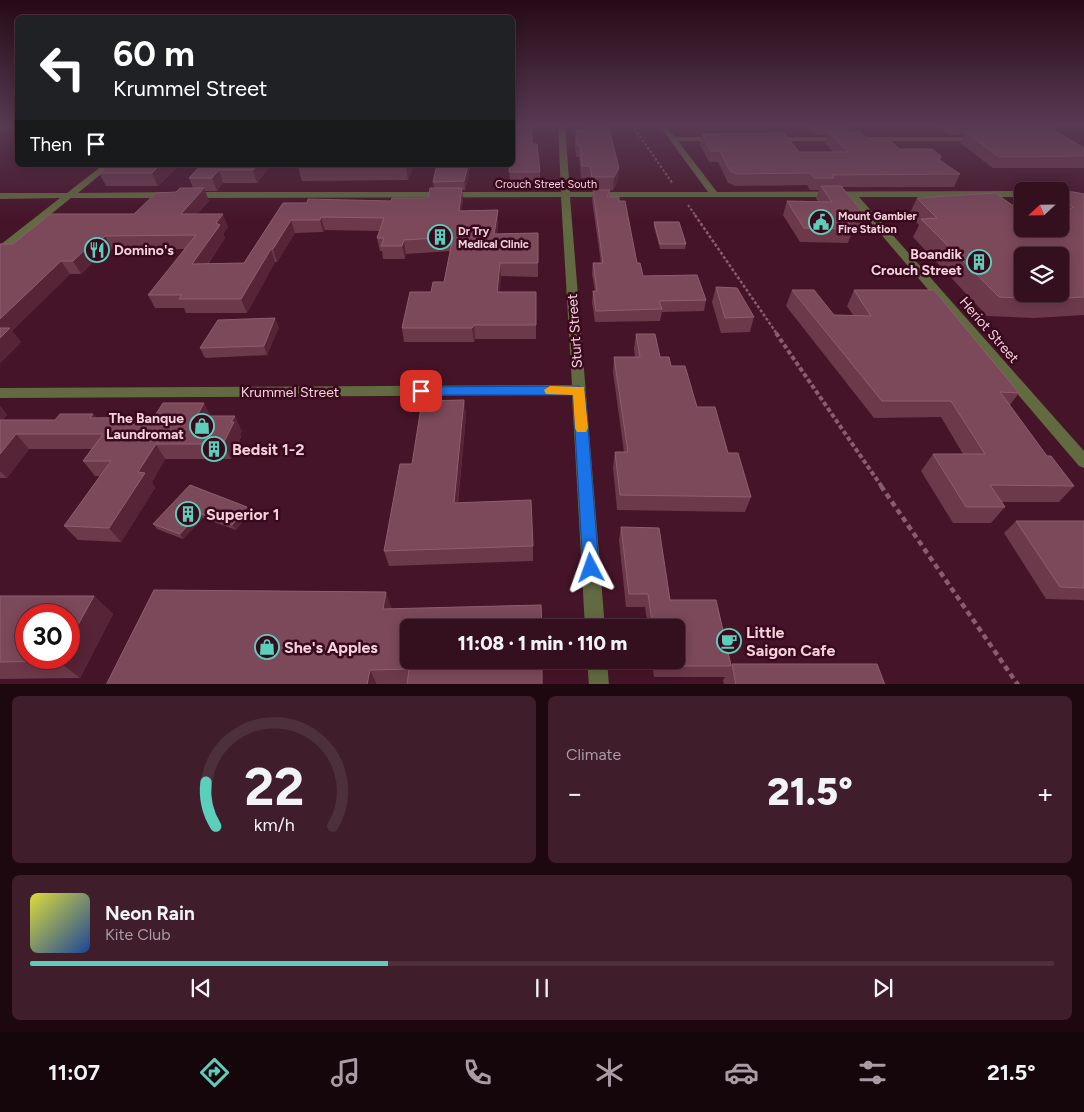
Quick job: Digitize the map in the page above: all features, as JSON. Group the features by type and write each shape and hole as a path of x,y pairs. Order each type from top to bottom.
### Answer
{"street":[{"name":"Sturt Street","path":"563,157 594,619"},
{"path":"686,157 714,194"},
{"path":"0,250 105,167"},
{"name":"Crouch Street South","path":"0,196 1014,194"},
{"name":"Heriot Street","path":"852,195 1084,462"},
{"name":"Krummel Street","path":"0,393 579,390"},
{"path":"598,669 599,684"}],"path":[{"path":"654,157 1018,684"}],"building":[{"path":"515,157 538,157 540,172 509,172 510,167 515,167"},
{"path":"581,157 616,157 619,168 614,177 592,177 590,166 582,166"},
{"path":"723,157 941,157 939,160 960,174 832,175 834,178 814,178 810,173 737,174 730,171"},
{"path":"106,167 158,167 152,173 99,173"},
{"path":"199,167 255,167 253,170 219,170 212,178 189,178"},
{"path":"437,167 468,167 464,181 433,182"},
{"path":"821,186 841,186 865,215 844,215 853,229 804,228 787,201 832,202"},
{"path":"180,188 204,188 181,214 223,214 216,223 220,225 192,264 244,263 283,203 307,203 308,199 391,201 392,198 428,198 430,188 462,188 459,211 498,210 494,234 538,233 538,263 500,263 497,292 536,292 536,325 474,325 472,328 402,328 410,292 431,292 433,282 444,282 453,237 404,240 402,246 381,246 384,238 377,238 384,218 321,217 320,220 291,220 241,299 179,299 182,295 148,295 196,235 105,236 97,244 91,244 73,261 61,261 0,319 0,244 13,244 50,214 134,214 156,193 176,192"},
{"path":"593,190 610,190 607,197 619,197 619,201 625,201 637,263 640,263 643,276 697,275 706,300 659,301 662,309 596,311 593,291 597,291 593,263 603,263"},
{"path":"1069,192 1084,194 1084,297 1069,298 1069,247 1014,247 1014,298 999,297 921,219 937,218 917,198 995,193 1014,206 1014,238 1069,238 1069,209 1074,207 1069,205"},
{"path":"654,222 679,222 686,244 660,244"},
{"path":"716,287 737,288 754,317 725,318"},
{"path":"792,290 814,290 834,315 871,316 854,290 934,290 1019,393 1000,392 1047,456 1051,456 1074,486 990,485 1005,507 966,507 933,454 985,454 951,401 882,401"},
{"path":"275,318 264,346 200,348 218,320"},
{"path":"0,328 10,328 0,338"},
{"path":"636,334 655,334 660,357 669,357 671,366 685,366 697,407 715,407 728,453 738,453 751,497 620,495 615,452 628,452 614,357 640,357"},
{"path":"464,400 454,503 531,500 533,546 384,551 400,464 412,464 422,401"},
{"path":"163,403 204,403 197,416 235,416 231,422 234,422 223,444 156,444 138,472 145,473 109,528 64,526 111,461 83,461 103,434 16,434 0,454 0,420 55,420 60,414 93,414 90,418 154,417"},
{"path":"190,485 247,507 232,525 199,513 180,534 153,524"},
{"path":"1016,521 1084,521 1084,588 1060,587"},
{"path":"621,527 659,528 670,600 716,600 731,665 685,666 685,619 652,619 648,594 629,594"},
{"name":"She's Apples","path":"154,590 386,592 383,609 541,605 542,619 400,619 400,669 409,669 370,670 367,684 107,684"},
{"path":"0,596 94,596 80,621 80,604 15,604 15,662 0,662"},
{"path":"732,664 877,664 885,684 736,684"},
{"name":"She's Apples","path":"409,669 542,669 542,684 407,684"}],"slow traffic":[{"path":"550,390 579,390 582,428"}],"place":[{"name":"Mount Gambier Fire Station","path":"821,222"},
{"name":"Dr Try Medical Clinic","path":"440,237"},
{"name":"Domino's","path":"97,250"},
{"name":"Boandik Crouch Street","path":"979,262"},
{"name":"The Banque Laundromat","path":"202,426"},
{"name":"Bedsit 1-2","path":"214,449"},
{"name":"Superior 1","path":"188,514"},
{"name":"Little Saigon Cafe","path":"729,641"},
{"name":"She's Apples","path":"267,647"}],"route":[{"path":"421,391 579,390 591,568"}]}
